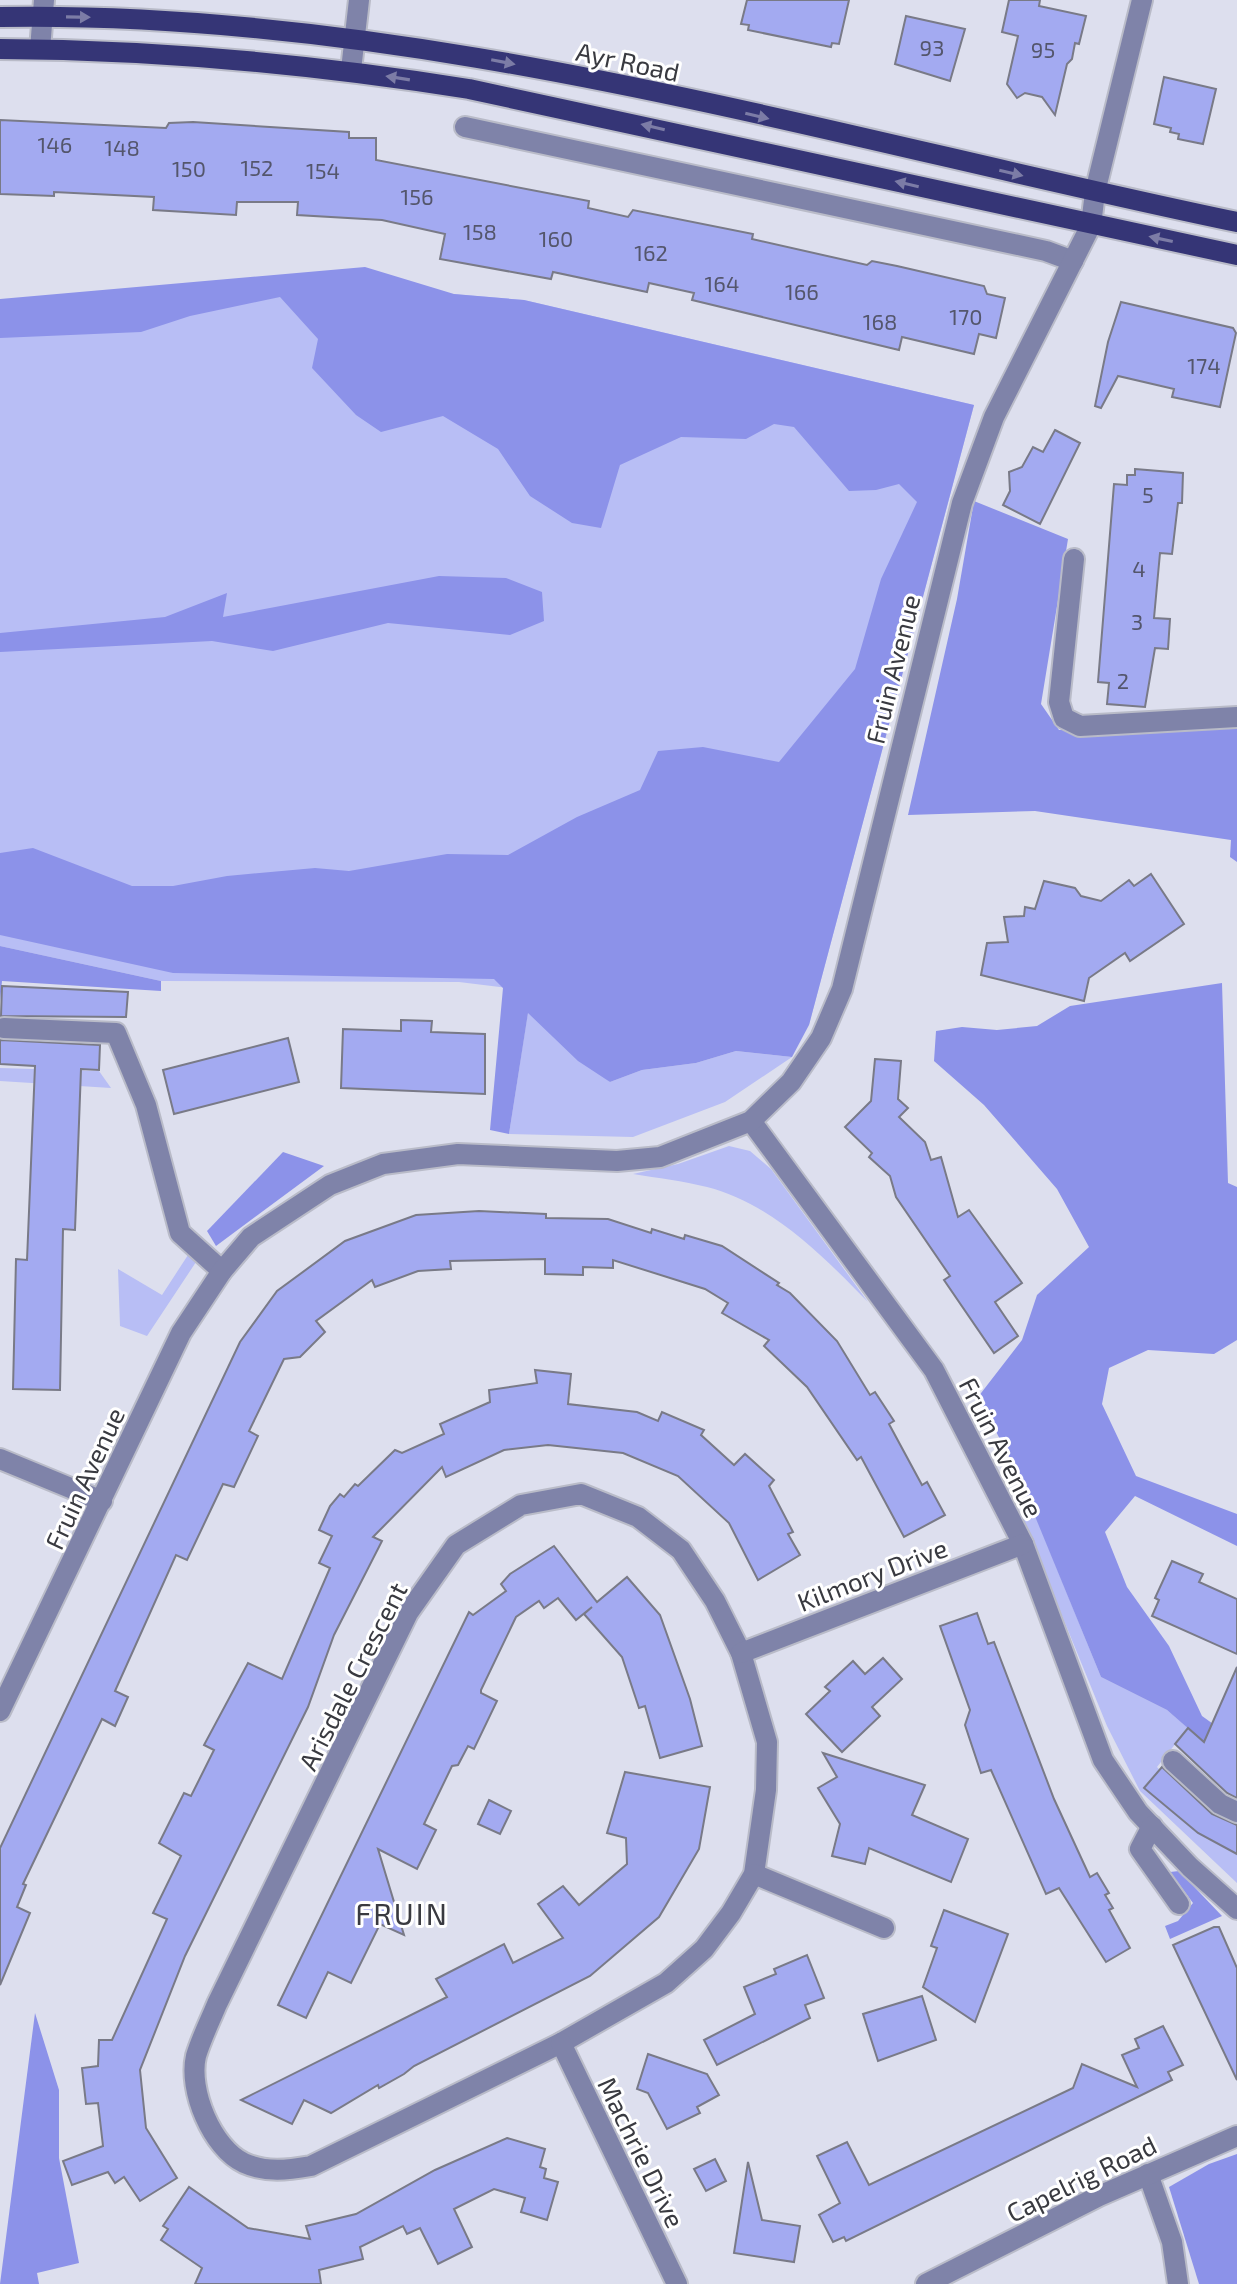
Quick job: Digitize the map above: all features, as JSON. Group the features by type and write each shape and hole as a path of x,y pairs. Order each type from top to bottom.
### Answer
{"main road":[{"name":"Ayr Road","path":"0,17 44,8 357,38 452,52 649,92 1237,222"},
{"path":"0,49 195,55 351,70 603,116 1237,255"}],"street":[{"path":"351,70 359,0"},
{"name":"Fruin Avenue","path":"0,1711 181,1333 222,1271 251,1237 330,1185 383,1164 458,1154 617,1161 660,1157 751,1121 791,1082 821,1038 842,989 898,751 962,503 994,417 1091,225 1095,192 1142,0"},
{"path":"40,49 44,8"},
{"path":"465,127 1046,251 1073,261"},
{"path":"1074,559 1059,702 1064,718 1080,726 1237,717"},
{"path":"4,1028 116,1033 146,1105 180,1233 222,1271"},
{"name":"Fruin Avenue","path":"751,1121 934,1370 1023,1544 1103,1760 1152,1826 1190,1867 1235,1902"},
{"path":"0,1459 102,1501"},
{"name":"Arisdale Crescent","path":"581,1494 638,1517 681,1550 715,1601 741,1653 767,1742 766,1790 754,1874 731,1913 704,1949 666,1983 561,2043 311,2166 277,2171 242,2162 214,2134 196,2095 196,2058 217,2004 408,1613 456,1545 521,1505 581,1494"},
{"name":"Kilmory Drive","path":"741,1653 1023,1544"},
{"path":"1173,1761 1220,1804 1237,1812"},
{"path":"1152,1826 1140,1849 1179,1904"},
{"path":"754,1874 884,1928"},
{"name":"Machrie Drive","path":"561,2043 677,2284"},
{"name":"Capelrig Road","path":"926,2284 951,2278 1148,2174 1237,2136"},
{"path":"1148,2174 1172,2242 1178,2284"}],"shaded area":[{"path":"365,267 454,294 524,300 974,405 809,1025 792,1057 736,1051 696,1063 642,1070 610,1082 578,1061 528,1013 509,1134 490,1130 503,988 494,979 173,973 0,935 0,853 33,848 132,886 173,886 227,876 315,868 349,871 447,854 508,855 577,817 640,790 658,751 703,747 779,762 855,669 881,579 917,502 899,484 876,490 849,491 794,427 774,424 746,439 681,437 620,465 601,528 572,523 530,496 498,449 443,416 381,432 356,415 312,368 318,339 280,297 190,316 141,332 0,338 0,299"},
{"path":"284,280 524,300 974,405 809,1025 459,982 161,981 0,946 0,300"},
{"path":"974,501 1068,539 1041,704 1059,730 1237,728 1237,862 1230,857 1231,840 1035,811 908,815 957,599"},
{"path":"439,576 506,578 542,592 544,621 510,635 388,623 273,651 212,641 0,652 0,633 165,617 227,593 223,617"},
{"path":"0,946 161,981 161,991 2,981 0,1002"},
{"path":"1222,983 1228,1183 1237,1187 1237,1340 1214,1354 1148,1350 1109,1368 1102,1404 1136,1476 1237,1514 1237,1546 1135,1496 1105,1532 1127,1587 1169,1646 1202,1716 1237,1741 1237,1771 1167,1710 1101,1677 1016,1470 978,1397 1022,1340 1037,1295 1089,1247 1057,1189 984,1105 934,1061 936,1031 962,1027 997,1030 1037,1026 1070,1006"},
{"path":"528,1012 610,1082 642,1070 696,1063 736,1051 792,1057 725,1102 633,1137 509,1134"},
{"path":"0,1068 99,1071 111,1088 0,1081"},
{"path":"729,1146 750,1151 771,1169 868,1302 815,1250 753,1205 707,1187 633,1174 678,1164"},
{"path":"283,1152 324,1166 216,1246 207,1231"},
{"path":"188,1255 196,1262 147,1336 120,1326 118,1269 162,1295"},
{"path":"1031,1505 1101,1677 1167,1710 1188,1728 1144,1788 1198,1833 1237,1854 1237,1883 1140,1791 1107,1726 1021,1515"},
{"path":"1179,1871 1222,1916 1170,1939 1165,1926 1178,1921 1193,1903 1170,1872"},
{"path":"35,2013 59,2090 59,2158 79,2263 37,2273 39,2284 0,2284"},
{"path":"1237,2154 1237,2284 1199,2284 1169,2187 1209,2164"}],"building":[{"path":"747,0 849,0 839,44 832,43 831,47 748,30 749,25 741,24"},
{"path":"1009,0 1040,0 1039,6 1086,16 1079,44 1075,43 1072,59 1067,64 1055,115 1042,97 1025,93 1017,98 1007,84 1018,36 1002,32"},
{"path":"906,16 965,29 950,81 895,64"},
{"path":"1164,77 1216,89 1203,144 1178,139 1179,134 1170,132 1171,128 1154,124"},
{"path":"0,120 166,128 169,123 193,122 349,132 349,138 376,138 376,160 589,201 588,208 628,217 633,210 753,234 752,239 867,265 872,261 984,286 987,294 1005,298 996,338 979,334 974,354 902,337 899,350 692,300 694,293 649,283 647,292 553,272 551,279 440,259 445,234 382,220 297,215 298,202 237,202 236,215 153,210 154,197 54,192 54,196 0,194"},
{"path":"1121,302 1233,328 1236,333 1220,407 1172,397 1174,389 1118,376 1101,408 1095,406 1108,342"},
{"path":"1055,430 1080,443 1040,524 1003,505 1010,491 1009,472 1022,467 1033,447 1043,452"},
{"path":"1135,469 1183,473 1182,503 1178,503 1172,554 1160,553 1154,618 1170,619 1168,649 1155,648 1145,707 1107,704 1109,683 1098,682 1114,484 1127,485 1127,475 1135,475"},
{"path":"1151,874 1184,924 1130,961 1125,953 1089,978 1084,1001 981,975 987,943 1008,942 1004,917 1024,916 1025,907 1035,909 1044,881 1075,888 1081,896 1101,901 1129,880 1134,886"},
{"path":"2,986 128,992 126,1017 1,1016"},
{"path":"401,1020 432,1021 431,1032 485,1034 485,1094 341,1088 343,1029 401,1031"},
{"path":"288,1038 299,1082 174,1114 163,1070"},
{"path":"0,1040 100,1045 99,1070 81,1069 75,1230 63,1229 60,1390 13,1389 16,1259 27,1260 35,1066 0,1064"},
{"path":"875,1059 901,1061 898,1099 908,1108 899,1117 925,1142 931,1160 941,1157 958,1217 969,1210 1022,1283 995,1302 1018,1336 994,1353 944,1280 950,1276 896,1197 890,1176 869,1157 872,1153 845,1127 871,1101"},
{"path":"479,1211 546,1214 546,1218 608,1219 651,1233 652,1229 684,1239 685,1235 722,1246 779,1283 777,1285 790,1293 837,1341 870,1395 875,1392 894,1421 889,1424 922,1485 927,1482 945,1515 904,1537 861,1457 857,1460 807,1387 764,1346 769,1340 722,1313 728,1303 705,1289 613,1260 613,1268 583,1267 583,1275 545,1274 545,1259 450,1261 451,1269 418,1271 375,1287 372,1280 316,1321 325,1332 300,1357 284,1359 249,1431 258,1436 234,1487 223,1484 187,1560 176,1555 115,1691 128,1697 115,1726 102,1719 23,1884 26,1885 17,1907 30,1913 0,1985 0,1848 240,1342 277,1291 345,1241 416,1215"},
{"path":"535,1370 571,1374 568,1404 637,1412 658,1421 662,1412 704,1430 701,1435 734,1465 745,1454 774,1480 769,1486 793,1532 788,1534 800,1555 758,1580 729,1523 678,1476 623,1453 548,1445 504,1450 446,1477 442,1467 373,1537 382,1541 334,1635 308,1707 185,1956 140,2070 146,2128 177,2178 140,2201 124,2177 115,2183 108,2172 72,2185 63,2161 103,2146 98,2103 86,2104 82,2068 98,2066 99,2040 112,2040 167,1919 153,1913 181,1856 159,1843 184,1793 191,1796 214,1750 204,1745 248,1663 282,1679 330,1568 319,1563 332,1536 319,1530 330,1506 340,1494 344,1497 355,1484 358,1486 395,1450 402,1453 444,1434 440,1424 490,1402 489,1390 537,1383"},
{"path":"554,1546 597,1602 627,1577 660,1615 690,1699 702,1746 660,1758 645,1706 639,1708 622,1657 584,1614 592,1607 576,1620 558,1598 544,1608 539,1601 516,1617 481,1690 481,1693 497,1701 474,1749 468,1746 458,1765 452,1766 424,1824 436,1830 417,1869 378,1849 404,1935 380,1924 351,1983 328,1972 306,2018 278,2005 469,1612 473,1615 506,1591 501,1584 510,1574"},
{"path":"1172,1561 1203,1574 1199,1582 1237,1599 1237,1654 1152,1616 1159,1600 1155,1598"},
{"path":"977,1613 988,1644 994,1642 1054,1799 1090,1877 1097,1873 1109,1893 1105,1895 1113,1908 1109,1910 1130,1948 1106,1962 1059,1888 1046,1894 991,1770 981,1773 965,1725 970,1710 940,1626"},
{"path":"883,1658 902,1679 872,1707 880,1716 842,1752 806,1714 830,1691 825,1687 853,1661 865,1674"},
{"path":"1237,1667 1237,1798 1227,1793 1175,1744 1188,1728 1204,1742"},
{"path":"823,1753 925,1785 912,1815 968,1839 951,1882 869,1848 865,1864 832,1856 840,1824 818,1788 837,1777"},
{"path":"1162,1767 1212,1814 1237,1825 1237,1854 1198,1833 1144,1788"},
{"path":"625,1772 710,1787 699,1849 659,1917 590,1976 414,2066 379,2088 378,2085 331,2113 304,2100 292,2124 241,2100 447,1997 436,1979 504,1944 513,1963 563,1938 538,1904 563,1886 579,1905 627,1864 626,1838 607,1833"},
{"path":"489,1800 511,1811 500,1834 478,1824"},
{"path":"944,1910 1008,1934 975,2022 923,1987 937,1948 931,1946"},
{"path":"1219,1927 1237,1968 1237,2080 1173,1945"},
{"path":"807,1955 824,1998 805,2005 810,2018 717,2065 704,2040 755,2014 744,1987 776,1974 774,1969"},
{"path":"922,1996 936,2040 878,2061 863,2014"},
{"path":"1163,2026 1183,2065 1168,2072 1172,2080 846,2241 844,2237 833,2242 819,2215 840,2203 817,2156 847,2142 869,2185 1073,2088 1082,2064 1137,2087 1122,2055 1139,2048 1135,2039"},
{"path":"648,2054 707,2074 719,2095 697,2107 700,2113 667,2129 648,2093 637,2089"},
{"path":"507,2138 545,2149 540,2167 546,2169 544,2178 558,2182 547,2220 521,2212 525,2198 494,2189 454,2209 472,2247 438,2264 420,2228 407,2234 403,2226 360,2247 363,2259 319,2270 321,2284 195,2284 202,2268 161,2240 168,2229 163,2226 189,2187 248,2228 310,2239 306,2226 356,2214 435,2170"},
{"path":"715,2159 726,2181 706,2191 694,2169"},
{"path":"748,2162 762,2220 800,2226 794,2262 734,2253"}],"district":[{"name":"FRUIN","path":"402,1913"}]}
